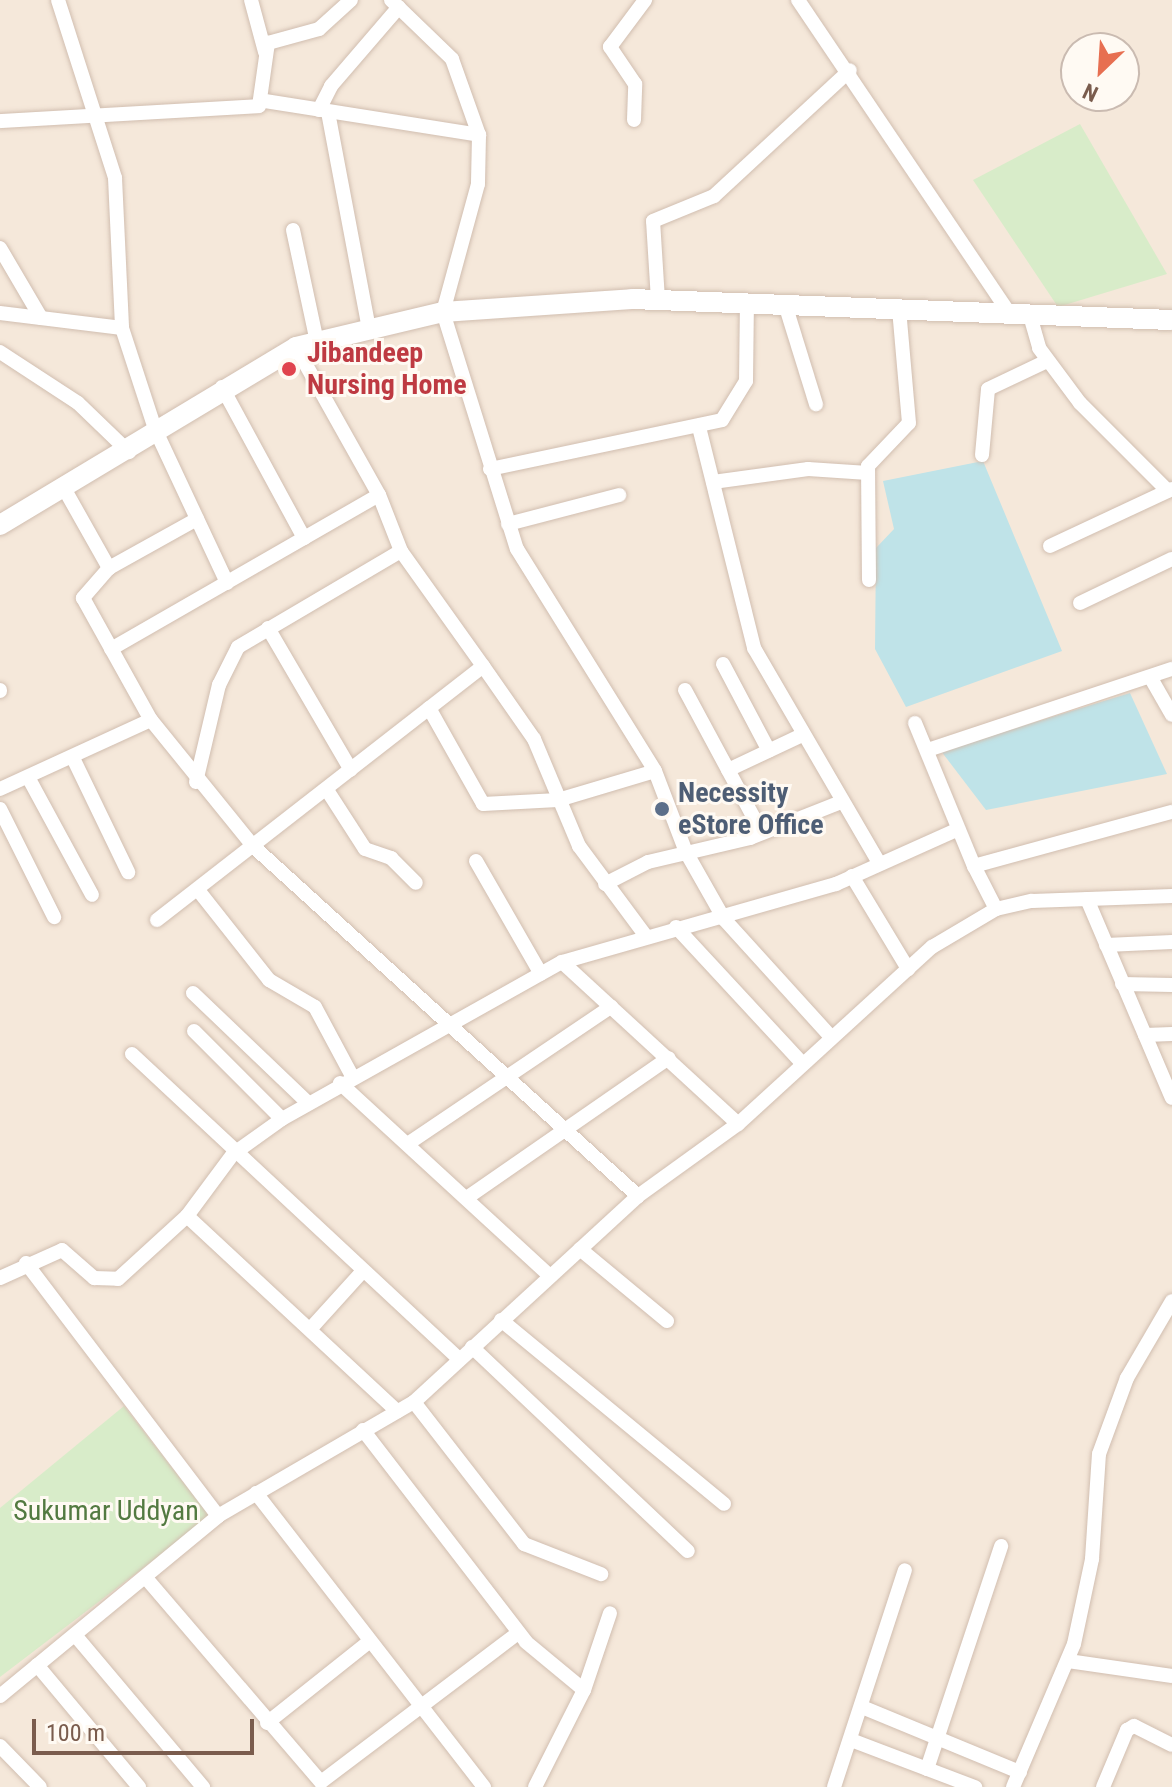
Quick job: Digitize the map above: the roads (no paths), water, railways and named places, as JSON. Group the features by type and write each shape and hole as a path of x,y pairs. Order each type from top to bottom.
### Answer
{"street":[{"path":"58,0 96,114 121,214 122,328 155,429 227,583"},
{"path":"251,0 265,52 265,101"},
{"path":"265,52 274,39 319,29 351,0"},
{"path":"634,120 635,84 610,47 645,0"},
{"path":"798,0 1018,312 1047,361 1170,490 1050,546"},
{"path":"369,330 324,111 331,86 395,3 452,59 479,135 478,184 443,312 490,469 526,567 655,771 686,852 724,919 830,1036"},
{"path":"658,300 653,221 714,196 850,70"},
{"path":"0,121 243,109 265,101 479,135"},
{"path":"293,230 306,344 379,495 401,551 534,739 558,800 605,884 645,935"},
{"path":"0,248 41,318"},
{"path":"0,525 129,452 155,429 222,387 306,344 443,312 508,302 658,300 1172,320"},
{"path":"490,469 699,427 727,415 746,381 747,302"},
{"path":"785,304 816,404"},
{"path":"869,580 868,473 872,458 909,423 899,308"},
{"path":"0,313 122,328"},
{"path":"0,352 78,403 129,452"},
{"path":"982,455 988,389 1023,379 1047,361"},
{"path":"222,387 304,538"},
{"path":"699,427 754,648 800,736 879,863"},
{"path":"713,482 808,469 868,473"},
{"path":"65,490 109,568"},
{"path":"111,649 379,495"},
{"path":"508,524 619,495"},
{"path":"197,519 109,568 83,598 151,720 196,782 254,847 638,1196"},
{"path":"196,782 229,658 268,628 401,551"},
{"path":"1080,603 1172,559"},
{"path":"268,628 351,770"},
{"path":"723,664 769,751"},
{"path":"157,920 483,666"},
{"path":"928,750 1152,680 1172,669"},
{"path":"1152,680 1172,715"},
{"path":"685,690 762,833"},
{"path":"429,708 476,799 494,805 558,800 655,771"},
{"path":"0,789 151,720"},
{"path":"915,723 928,750 956,830 996,909"},
{"path":"728,770 800,736"},
{"path":"73,758 128,872"},
{"path":"28,777 92,895"},
{"path":"327,790 365,849 391,858 416,883"},
{"path":"605,884 686,852 762,833 841,802"},
{"path":"0,809 54,917"},
{"path":"974,866 1172,812"},
{"path":"0,1278 26,1263 62,1250 94,1278 118,1279 187,1216 233,1154 282,1119 346,1080 562,962 645,935 724,919 852,876 956,830"},
{"path":"476,861 541,974"},
{"path":"852,876 908,969"},
{"path":"198,890 269,980 315,1007 346,1080 550,1276"},
{"path":"0,1696 218,1516 414,1402 638,1196 738,1124 830,1036 908,969 996,909 1087,899 1172,896"},
{"path":"1087,899 1122,984 1168,1080 1172,1098"},
{"path":"676,927 802,1063"},
{"path":"1106,945 1172,942"},
{"path":"562,962 738,1124"},
{"path":"1122,984 1172,985"},
{"path":"193,993 308,1103"},
{"path":"409,1143 508,1080 611,1007"},
{"path":"194,1031 282,1119"},
{"path":"1145,1035 1172,1034"},
{"path":"132,1054 233,1154 459,1359"},
{"path":"468,1197 669,1058"},
{"path":"187,1216 313,1326 397,1411"},
{"path":"580,1249 667,1321"},
{"path":"26,1263 218,1516"},
{"path":"313,1326 361,1273"},
{"path":"1013,1787 1068,1661 1092,1559 1099,1454 1127,1378 1172,1301"},
{"path":"501,1320 724,1504"},
{"path":"472,1347 688,1551"},
{"path":"414,1402 524,1544 601,1574"},
{"path":"363,1430 518,1633 584,1690"},
{"path":"256,1493 417,1705 484,1787"},
{"path":"927,1769 1001,1546"},
{"path":"834,1787 905,1570"},
{"path":"146,1578 322,1784 417,1705 518,1633"},
{"path":"535,1787 584,1690 610,1613"},
{"path":"75,1635 203,1787"},
{"path":"267,1723 369,1642"},
{"path":"1068,1661 1172,1676"},
{"path":"37,1665 139,1787"},
{"path":"862,1707 939,1734 1020,1772"},
{"path":"1103,1787 1127,1730 1134,1726 1172,1745"},
{"path":"851,1740 975,1787"},
{"path":"0,1746 40,1787"}],"water":[{"path":"983,461 1062,651 906,707 875,649 876,548 894,529 883,481"},
{"path":"1130,693 1167,774 986,810 941,751"}],"place":[{"name":"Jibandeep Nursing Home","path":"289,369"},
{"name":"Necessity eStore Office","path":"662,809"}],"park label":[{"name":"Sukumar Uddyan","path":"106,1511"}]}
